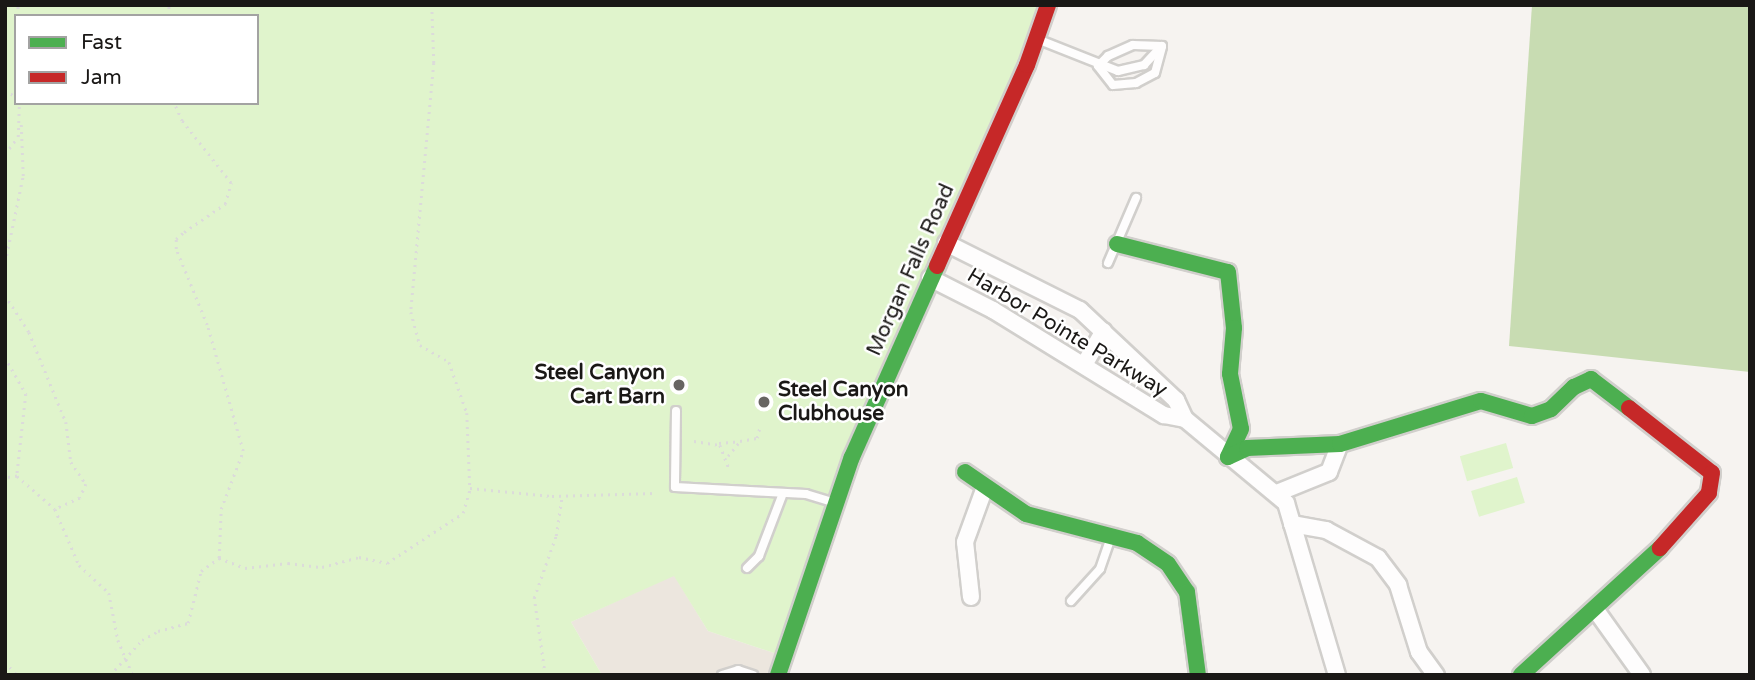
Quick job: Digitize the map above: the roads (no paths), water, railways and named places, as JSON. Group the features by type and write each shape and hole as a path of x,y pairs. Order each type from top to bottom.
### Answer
{"street":[{"name":"Morgan Falls Road","path":"778,675 835,503 930,278 1037,39 1048,5"},
{"name":"Harbor Pointe Parkway","path":"946,243 1080,310 1176,400 1185,419 1228,457 1277,493"},
{"path":"1117,243 1228,272 1234,328 1230,374 1241,429 1228,457"},
{"name":"Harbor Pointe Parkway","path":"930,278 1084,365 1164,415 1185,419"},
{"path":"1084,365 1104,331"},
{"path":"1122,389 1139,365"},
{"path":"1228,457 1247,448 1340,444 1480,401 1532,416 1551,409 1574,387 1591,379 1712,473 1709,494 1682,528 1521,675"},
{"path":"1337,675 1286,503 1277,493 1329,472 1340,444"},
{"path":"965,472 1026,514 1137,543 1168,564 1187,592 1195,620 1198,675"},
{"path":"971,597 965,542 985,487"},
{"path":"1292,524 1326,530 1378,558 1398,585 1419,652 1436,675"},
{"path":"1595,609 1642,675"}],"lane":[{"path":"1037,39 1098,66 1118,71 1144,65 1162,46"},
{"path":"1098,66 1108,55 1133,46 1162,46"},
{"path":"1098,66 1113,85 1136,83 1155,73 1162,46"},
{"path":"1108,263 1136,198"},
{"path":"676,411 675,487 806,494 835,503"},
{"path":"747,568 759,556 783,493"},
{"path":"1071,601 1100,569 1111,537"},
{"path":"722,675 738,670 753,675"}],"place":[{"name":"Steel Canyon Cart Barn","path":"679,385"},
{"name":"Steel Canyon Clubhouse","path":"764,402"}]}
